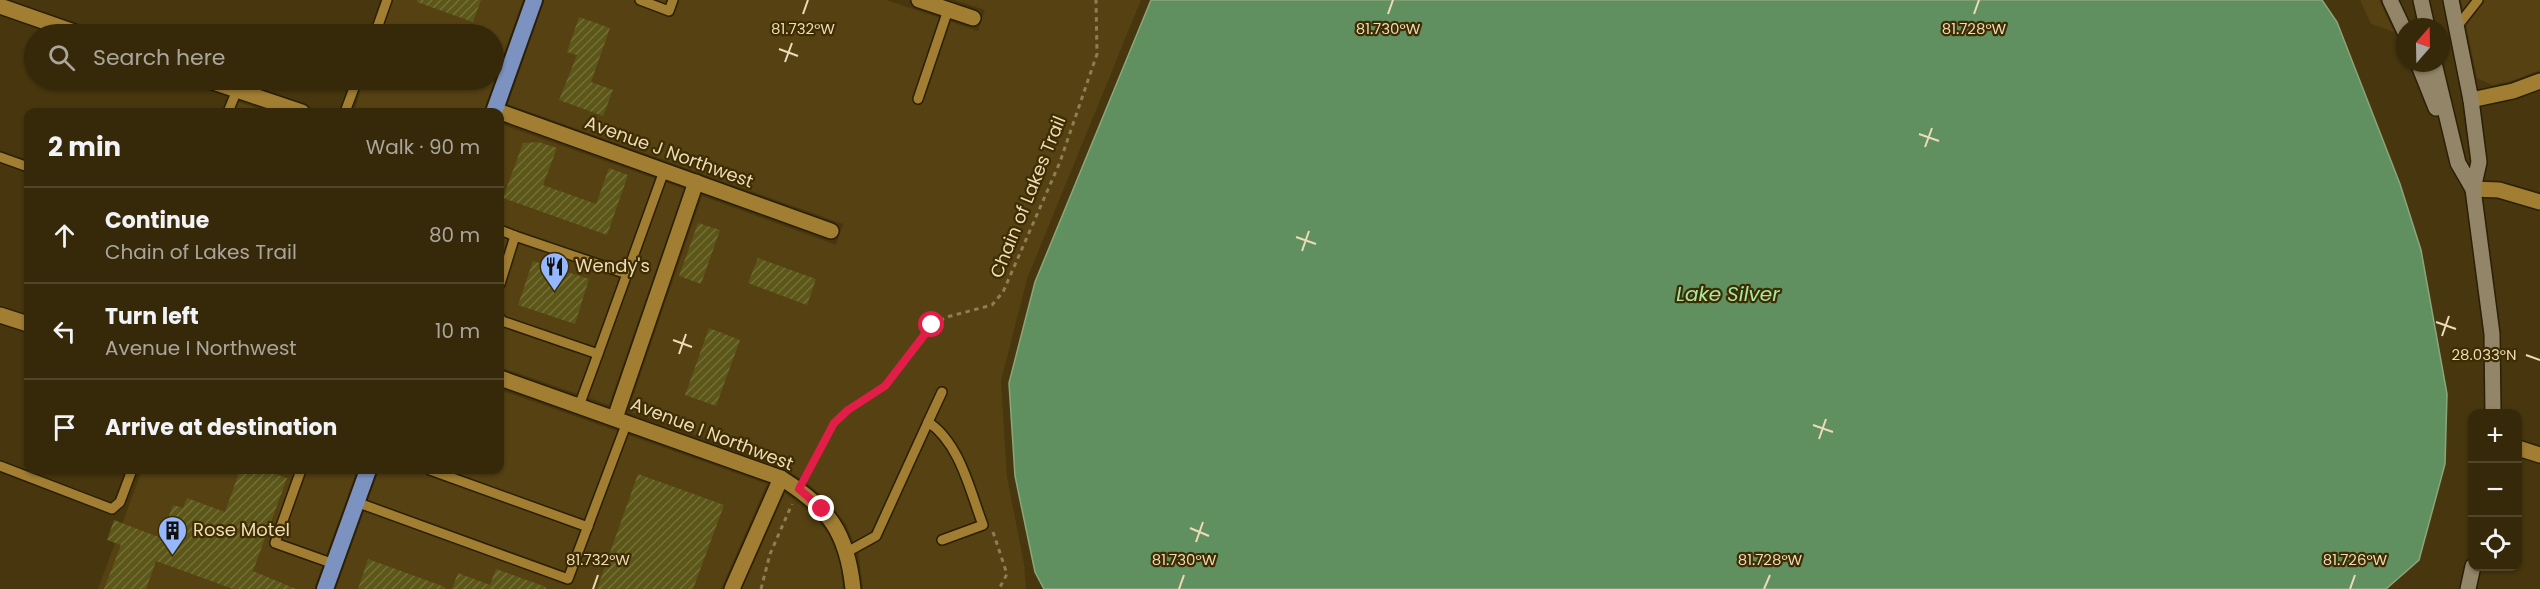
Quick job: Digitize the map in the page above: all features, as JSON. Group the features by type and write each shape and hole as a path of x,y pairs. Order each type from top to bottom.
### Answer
{"highway":[{"path":"504,84 534,0"},
{"path":"495,108 502,90"},
{"path":"325,589 366,474"}],"main road":[{"path":"2390,0 2398,18"},
{"path":"2421,0 2425,18"},
{"path":"2451,0 2471,100 2479,162 2472,189"},
{"path":"2422,72 2458,163 2472,189 2492,334 2493,409"},
{"path":"2436,72 2458,163"},
{"path":"2468,589 2472,571"}],"street":[{"path":"919,0 973,18"},
{"path":"0,6 51,24"},
{"path":"2471,100 2513,92 2540,81"},
{"path":"237,90 290,108"},
{"name":"Avenue J Northwest","path":"504,115 831,231"},
{"path":"621,420 696,182"},
{"path":"2472,189 2499,190 2540,202"},
{"path":"0,315 24,323"},
{"name":"Avenue I Northwest","path":"504,379 781,478 799,489 822,509 837,529 847,552 853,589"},
{"path":"2522,450 2540,455"},
{"path":"732,589 781,478"}],"lane":[{"path":"379,24 387,0"},
{"path":"640,0 669,11 673,0"},
{"path":"2456,28 2478,0"},
{"path":"918,99 948,10"},
{"path":"230,108 237,90"},
{"path":"346,108 353,90"},
{"path":"0,157 24,166"},
{"path":"579,406 664,171"},
{"path":"504,232 627,273"},
{"path":"504,272 515,236"},
{"path":"504,320 598,354"},
{"path":"847,552 876,536 942,392"},
{"path":"356,502 568,579 588,527 621,420"},
{"path":"928,422 940,430 957,458 983,525 942,540"},
{"path":"0,466 112,510 120,502 130,474"},
{"path":"300,474 275,543 334,564"},
{"path":"441,474 588,527"}],"path":[{"name":"Chain of Lakes Trail","path":"761,589 770,555 799,489 834,423 848,410 885,386 932,325 948,316 992,305 1003,292 1060,162 1097,54 1096,0"},
{"path":"992,526 1007,574 999,589"}],"shaded area":[{"path":"387,0 524,0 504,56 504,24 380,24"},
{"path":"544,0 886,0 978,31 985,10 954,0 1141,0 1027,279 1001,381 1007,477 1024,564 1026,589 863,589 859,555 846,524 828,501 805,481 776,464 628,411 702,196 836,245 843,224 507,104"},
{"path":"2360,0 2379,0 2394,32 2371,24"},
{"path":"2461,0 2540,0 2540,70 2511,81 2492,85 2477,78"},
{"path":"361,90 492,90 485,108 355,108"},
{"path":"238,102 257,108 236,108"},
{"path":"504,125 684,189 609,405 504,368"},
{"path":"504,391 767,484 721,589 335,589 377,474 504,474"},
{"path":"141,474 357,474 315,589 98,589"},
{"path":"785,493 815,517 829,535 840,561 843,589 742,589"}],"water":[{"name":"Lake Silver","path":"1151,0 2322,0 2337,22 2400,184 2421,250 2447,394 2445,464 2419,560 2386,589 1044,589 1035,572 1015,476 1009,383 1035,282"}],"building":[{"path":"417,0 481,0 473,22 417,2"},
{"path":"579,17 610,28 591,82 613,90 603,116 559,100 577,55 567,52"},
{"path":"539,142 557,148 543,185 596,204 609,168 628,175 607,235 504,198 523,143"},
{"path":"698,223 720,230 701,284 679,276"},
{"path":"758,258 816,279 807,305 748,283"},
{"name":"Wendy's","path":"533,261 589,279 575,324 518,305"},
{"path":"709,328 740,340 716,406 685,395"},
{"path":"239,474 276,474 287,478 253,571 296,589 233,589 156,561 146,589 104,589 121,545 107,540 114,520 161,538 173,505 183,508 187,498 225,512"},
{"path":"638,474 724,505 693,589 597,589"},
{"path":"368,559 445,587 445,589 358,589"},
{"path":"496,569 546,587 546,589 452,589 458,573 490,585"}],"place":[{"name":"Wendy's","path":"554,292"},
{"name":"Rose Motel","path":"172,556"}],"route":[{"path":"822,509 799,489 834,423 848,410 885,386 932,325"}]}
